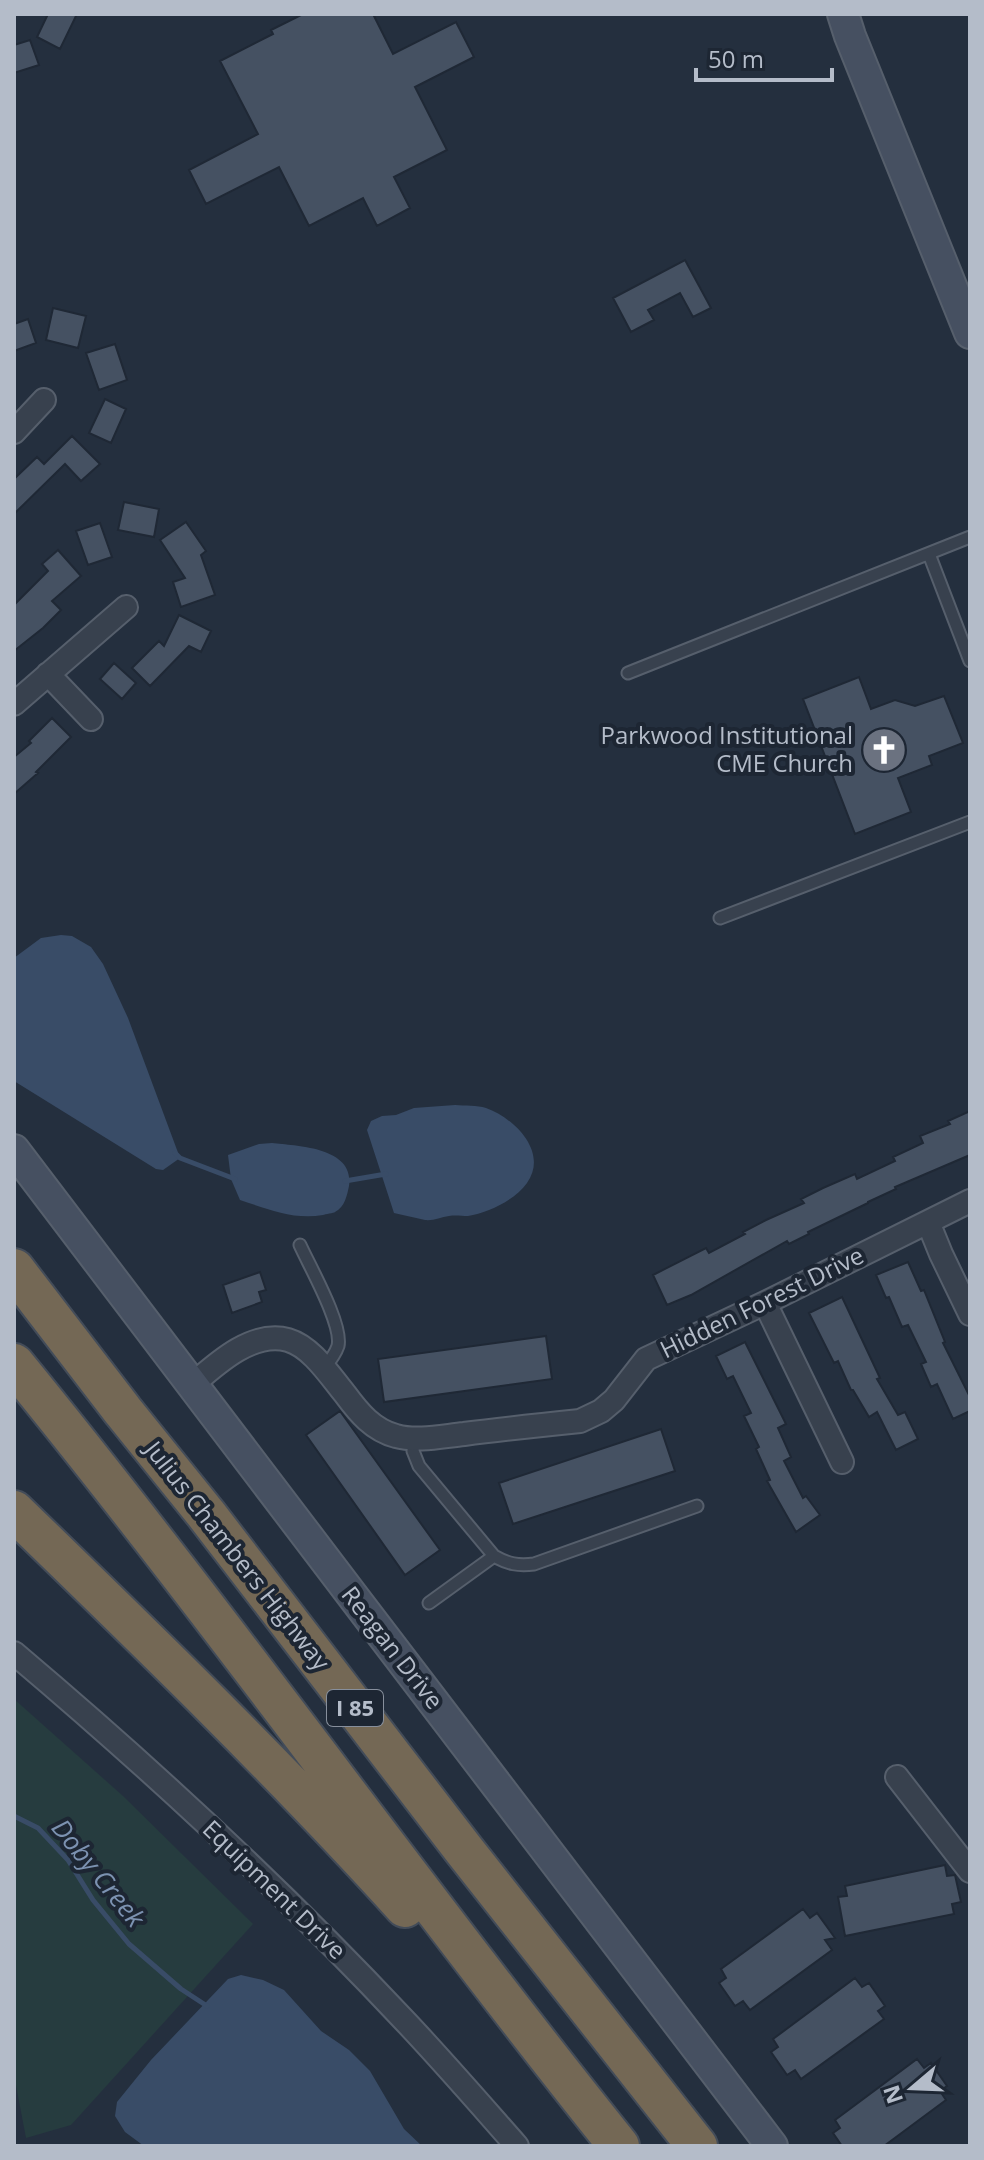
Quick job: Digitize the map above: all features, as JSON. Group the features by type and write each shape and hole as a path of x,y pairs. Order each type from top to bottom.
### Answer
{"highway":[{"name":"Julius Chambers Highway","path":"14,1269 697,2146"},
{"name":"I 85","path":"14,1364 262,1679 616,2142"},
{"path":"14,1511 184,1676 355,1851 616,2142"}],"street":[{"path":"843,14 962,292 970,333"},
{"path":"14,432 44,400"},
{"path":"14,704 126,607"},
{"path":"48,674 91,719"},
{"name":"Reagan Drive","path":"14,1150 772,2146"},
{"name":"Hidden Forest Drive","path":"191,1386 243,1346 265,1340 287,1340 304,1349 324,1368 375,1427 398,1437 429,1438 580,1421 601,1411 614,1400 646,1359 970,1201"},
{"path":"928,1222 970,1314"},
{"path":"765,1303 842,1462"},
{"name":"Equipment Drive","path":"14,1653 165,1785 270,1884 405,2021 517,2146"},
{"path":"897,1777 970,1871"}],"lane":[{"path":"628,673 970,537"},
{"path":"929,554 970,661"},
{"path":"720,918 970,822"},
{"path":"300,1245 337,1327 339,1343 334,1356 324,1368"},
{"path":"414,1437 413,1451 419,1466 494,1556 506,1563 520,1566 534,1564 697,1506"},
{"path":"429,1603 494,1556"}],"green space":[{"path":"14,1699 123,1796 253,1924 71,2125 26,2138 14,2075"}],"water":[{"path":"72,936 91,947 103,964 128,1018 180,1158 163,1170 156,1169 14,1081 14,958 41,938"},
{"path":"455,1105 486,1108 517,1128 531,1148 534,1160 527,1183 492,1209 468,1216 428,1220 394,1213 367,1130 371,1121 414,1108"},
{"path":"272,1143 322,1151 343,1163 349,1186 341,1207 323,1215 301,1216 240,1200 231,1179 228,1155 259,1144"},
{"path":"241,1975 263,1980 284,1990 321,2031 349,2050 370,2071 404,2129 422,2146 144,2146 125,2132 115,2116 117,2102 151,2060 228,1979"}],"building":[{"path":"48,14 77,14 60,49 37,37"},
{"path":"303,14 373,14 393,54 456,22 474,57 415,87 447,150 394,177 410,208 377,226 363,198 309,226 279,167 206,204 189,170 258,134 220,61 273,34 271,30"},
{"path":"30,40 39,65 14,73 14,45"},
{"path":"685,260 711,308 693,317 680,293 648,310 654,320 631,332 613,298"},
{"path":"53,308 86,316 78,348 46,340"},
{"path":"28,319 36,343 14,351 14,324"},
{"path":"115,344 127,380 99,390 86,353"},
{"path":"105,399 126,409 111,443 89,433"},
{"path":"72,436 100,464 81,481 65,464 14,514 14,479 37,457 44,464"},
{"path":"124,502 159,509 154,537 118,530"},
{"path":"186,522 206,551 201,555 215,595 181,607 173,582 185,578 160,540"},
{"path":"100,523 112,557 88,565 76,531"},
{"path":"58,550 81,576 52,601 61,610 14,651 14,605 48,571 42,564"},
{"path":"179,615 211,631 201,652 189,646 150,686 132,668 159,641 164,646"},
{"path":"114,663 136,683 122,699 100,679"},
{"name":"Parkwood Institutional CME Church","path":"859,677 871,709 895,700 915,706 944,696 963,743 929,756 932,765 898,778 911,812 855,834 803,699"},
{"path":"52,718 71,737 14,794 14,757 31,743 29,741"},
{"path":"970,1111 970,1155 895,1187 667,1305 653,1275 706,1248 709,1253 745,1234 743,1232 804,1203 801,1199 823,1188 855,1174 857,1179 895,1161 893,1157 923,1143 920,1136 950,1124 948,1121"},
{"path":"908,1262 921,1291 924,1290 943,1343 970,1397 970,1411 953,1419 937,1384 931,1387 921,1364 926,1362 908,1325 902,1327 876,1275"},
{"path":"260,1272 266,1290 259,1292 262,1302 232,1313 223,1285"},
{"path":"842,1297 880,1378 877,1379 898,1415 905,1412 918,1439 896,1450 877,1412 869,1417 851,1390 838,1361 834,1363 809,1313"},
{"path":"546,1336 552,1379 384,1402 378,1359"},
{"path":"745,1342 786,1424 778,1428 791,1457 784,1461 803,1498 806,1496 820,1515 796,1532 767,1481 770,1480 756,1449 759,1447 744,1416 751,1413 733,1376 727,1379 716,1356"},
{"path":"340,1411 440,1550 405,1575 306,1435"},
{"path":"661,1429 675,1471 513,1524 499,1483"},
{"path":"945,1865 947,1876 955,1875 961,1902 952,1904 954,1914 845,1936 838,1897 847,1896 845,1886"},
{"path":"803,1909 810,1918 817,1913 835,1938 825,1940 832,1950 750,2010 743,2001 735,2006 719,1983 726,1978 721,1969"},
{"path":"855,1978 862,1987 869,1983 885,2006 878,2011 884,2019 801,2079 795,2070 787,2075 771,2052 778,2047 773,2039"},
{"path":"917,2059 924,2068 931,2063 947,2086 940,2091 946,2100 884,2146 842,2146 833,2133 840,2128 835,2120"}],"waterway":[{"path":"175,1153 180,1158 235,1179"},
{"path":"345,1181 386,1174"},
{"name":"Doby Creek","path":"14,1816 38,1828 68,1860 93,1900 129,1944 181,1989 207,2006"}],"place":[{"name":"Parkwood Institutional CME Church","path":"884,750"}]}
